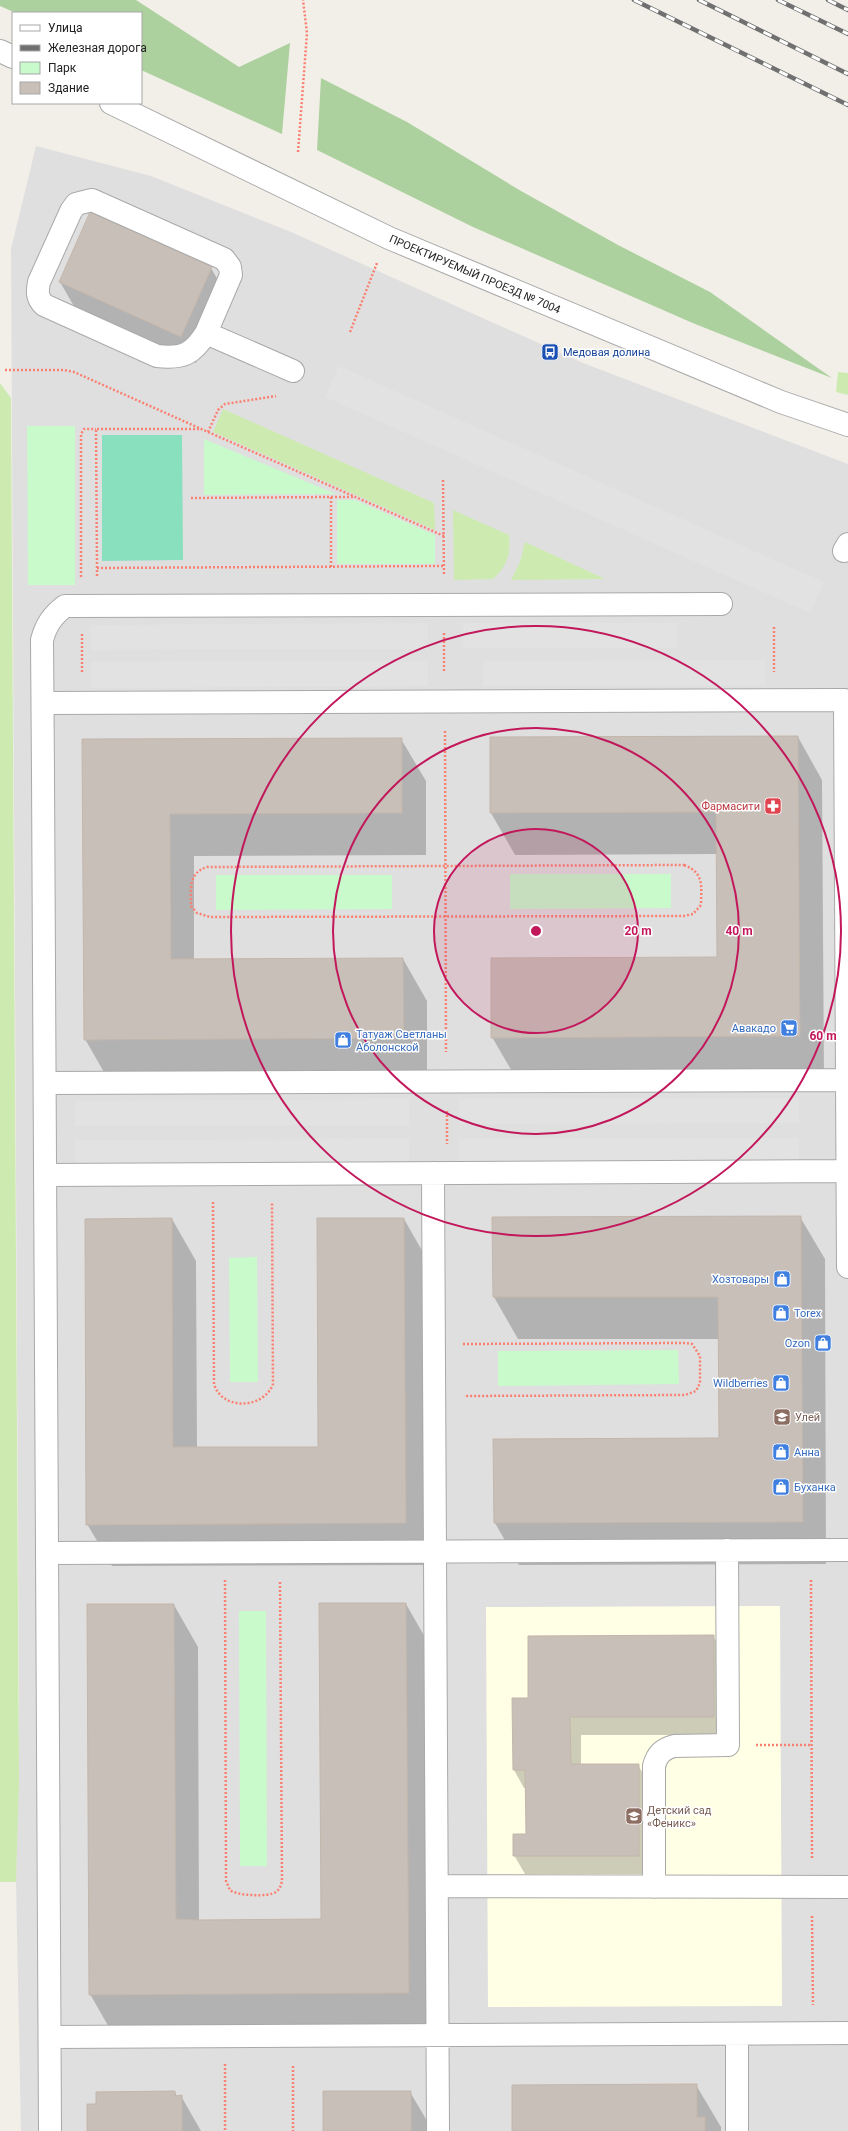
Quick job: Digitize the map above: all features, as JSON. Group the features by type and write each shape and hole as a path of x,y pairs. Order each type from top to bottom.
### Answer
{"street":[{"path":"0,51 12,57"},
{"name":"ПРОЕКТИРУЕМЫЙ ПРОЕЗД № 7004","path":"113,104 389,238 773,399 848,425"},
{"path":"92,200 224,259 230,267 231,275 206,333 198,345 186,354 173,358 158,356 44,305 39,300 37,293 38,282 71,211 76,204 92,200"},
{"path":"206,333 293,372"},
{"path":"50,2131 42,640 45,630 55,613 65,606 721,604"},
{"path":"43,703 845,700 848,1267"},
{"path":"44,1083 847,1080"},
{"path":"45,1175 848,1172"},
{"path":"438,2131 434,1344 440,1173"},
{"path":"654,1887 654,1766 656,1758 666,1748 674,1746 728,1745 727,1550"},
{"path":"47,1553 848,1550"},
{"path":"437,1886 848,1888"},
{"path":"50,2037 848,2033"},
{"path":"737,2034 737,2131"}],"path":[{"path":"298,152 307,33 303,0"},
{"path":"350,332 378,262"},
{"path":"5,370 64,370 74,372 444,536"},
{"path":"208,432 218,410 225,404 281,396"},
{"path":"82,703 89,606 81,434 84,429 203,429"},
{"path":"89,606 97,568 96,429"},
{"path":"440,1173 446,1082 443,480"},
{"path":"331,497 331,567"},
{"path":"191,498 356,497"},
{"path":"97,568 444,566"},
{"path":"774,628 774,700"},
{"path":"684,865 691,868 699,875 701,905 697,911 684,916 445,917 210,917 197,913 191,906 191,882 199,870 207,867 684,865"},
{"path":"213,1174 214,1384 220,1396 231,1403 254,1402 263,1399 270,1391 273,1384 271,1174"},
{"path":"434,1344 685,1343 692,1344 699,1352 700,1370 698,1388 692,1393 685,1395 434,1396"},
{"path":"811,1550 813,2033"},
{"path":"224,1552 226,1881 228,1887 234,1893 271,1894 279,1890 282,1881 280,1552"},
{"path":"780,1746 811,1745"},
{"path":"224,2036 225,2131"},
{"path":"292,2036 293,2131"}],"shaded area":[{"path":"36,146 151,176 291,232 583,363 848,464 848,2131 21,2131 16,1882 19,1717 11,249"},
{"path":"339,366 824,582 810,613 325,397"},
{"path":"428,623 428,649 91,650 90,625"},
{"path":"462,623 678,623 678,648 463,648"},
{"path":"765,660 765,685 483,686 483,661"},
{"path":"428,661 428,686 91,688 91,662"},
{"path":"799,1098 799,1123 459,1124 459,1099"},
{"path":"409,1099 409,1125 75,1126 75,1101"},
{"path":"799,1138 799,1161 459,1162 459,1139"},
{"path":"409,1139 409,1162 75,1163 75,1140"},
{"name":"Детский сад «Феникс»","path":"780,1606 782,2006 488,2007 486,1607"}],"green space":[{"path":"0,0 136,0 239,67 290,43 282,134 142,70 142,12 14,12 0,6"},
{"path":"321,78 407,122 521,191 618,245 710,292 832,378 695,324 473,227 317,150"},
{"path":"838,372 848,373 848,395 836,392"},
{"path":"0,383 11,398 19,1780 16,1882 0,1882"},
{"path":"223,409 434,503 435,530 213,432"},
{"path":"27,426 75,426 75,585 28,585"},
{"path":"102,435 182,435 183,560 102,561"},
{"path":"204,439 336,494 204,495"},
{"path":"337,500 355,500 435,535 435,564 337,564"},
{"path":"453,510 509,535 509,554 507,560 502,570 493,579 454,580"},
{"path":"525,542 605,579 511,580 520,562"},
{"path":"510,874 671,874 671,908 510,909"},
{"path":"216,875 392,875 392,909 216,910"},
{"path":"257,1257 258,1382 230,1382 229,1258"},
{"path":"678,1350 679,1384 498,1386 498,1351"},
{"path":"239,1611 266,1611 267,1866 240,1866"}],"building":[{"path":"90,212 212,267 181,337 59,282"},
{"path":"798,736 800,1036 491,1038 491,958 717,957 716,812 490,813 490,737"},
{"path":"402,738 402,813 170,814 171,959 403,958 404,1038 84,1040 82,739"},
{"path":"801,1216 803,1522 494,1523 493,1439 719,1438 718,1297 493,1297 492,1217"},
{"path":"172,1218 173,1447 318,1447 317,1218 404,1218 406,1523 86,1525 85,1219"},
{"path":"319,1603 406,1603 409,1993 89,1995 87,1604 174,1604 176,1919 200,1920 321,1919"},
{"path":"714,1635 714,1717 570,1717 571,1764 639,1764 639,1856 513,1856 513,1834 526,1834 525,1770 513,1770 512,1698 528,1698 528,1636"},
{"path":"697,2084 697,2117 705,2117 705,2131 512,2131 512,2085"},
{"path":"175,2091 175,2096 182,2095 182,2131 87,2131 87,2104 96,2104 96,2092"},
{"path":"323,2091 411,2091 411,2131 323,2131"}],"railway":[{"path":"634,0 848,105"},
{"path":"699,0 848,74"},
{"path":"778,0 848,34"},
{"path":"828,0 848,10"}],"place":[{"name":"Медовая долина","path":"550,352"},
{"name":"Фармасити","path":"773,806"},
{"name":"Авакадо","path":"789,1028"},
{"name":"Татуаж Светланы Аболонской","path":"343,1040"},
{"name":"Хозтовары","path":"782,1279"},
{"name":"Torex","path":"781,1313"},
{"name":"Ozon","path":"823,1343"},
{"name":"Wildberries","path":"781,1383"},
{"name":"Улей","path":"782,1417"},
{"name":"Анна","path":"781,1452"},
{"name":"Буханка","path":"781,1487"},
{"name":"Детский сад «Феникс»","path":"634,1816"}]}
